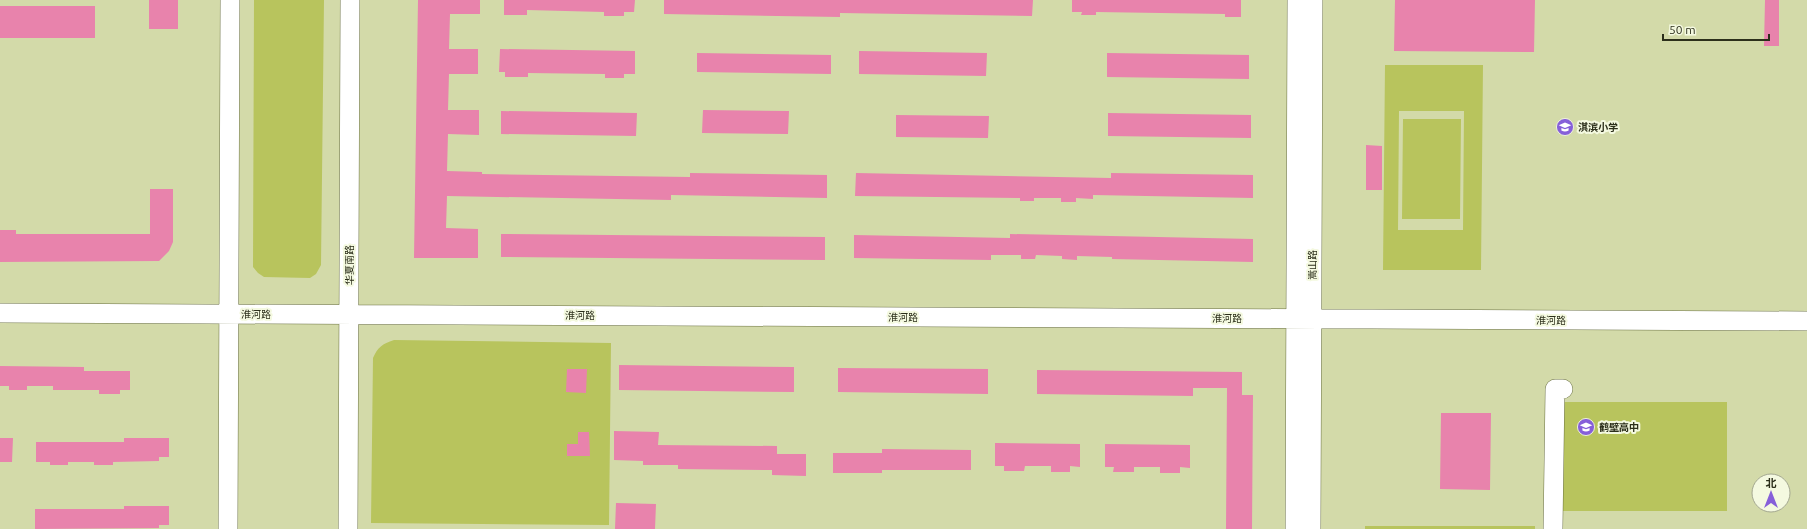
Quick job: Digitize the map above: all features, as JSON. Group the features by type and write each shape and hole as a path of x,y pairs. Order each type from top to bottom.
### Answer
{"street":[{"path":"228,529 230,0"},
{"name":"华夏南路","path":"348,529 350,0"},
{"name":"嵩山路","path":"1297,0 1304,318 1311,529"},
{"name":"嵩山路","path":"1295,529 1304,318 1313,0"},
{"name":"淮河路","path":"0,312 1807,321"},
{"path":"1553,529 1555,389 1562,389"}],"green space":[{"path":"254,0 324,0 321,265 316,274 310,278 264,277 253,267"},
{"path":"1385,65 1483,65 1481,270 1383,270","holes":["1399,111 1464,111 1463,230 1398,230"]},
{"path":"1403,119 1461,119 1460,219 1402,219"},
{"path":"394,340 611,343 609,525 371,523 373,358 381,346"},
{"path":"1562,402 1727,402 1727,511 1562,511"},
{"path":"1365,526 1535,526 1535,529 1365,529"}],"building":[{"path":"149,0 178,0 178,29 149,29"},
{"path":"418,0 480,0 480,14 450,14 449,49 478,49 478,74 449,74 448,110 479,110 479,135 448,134 447,171 482,172 482,174 690,177 690,173 827,175 827,198 671,195 671,200 447,196 446,228 478,229 478,258 414,258"},
{"path":"504,0 635,0 634,12 624,12 624,16 604,16 604,12 527,10 527,15 504,15"},
{"path":"664,0 1033,0 1032,16 840,13 840,17 664,14"},
{"path":"1072,0 1241,0 1241,17 1225,17 1225,14 1096,12 1096,15 1081,15 1082,12 1072,12"},
{"path":"1395,0 1535,0 1534,52 1394,51"},
{"path":"1765,0 1779,0 1779,46 1764,46"},
{"path":"0,6 95,6 95,38 0,38"},
{"path":"500,49 635,51 635,74 624,74 624,78 605,78 605,74 528,73 528,77 505,77 505,72 499,72"},
{"path":"859,51 987,53 986,76 859,74"},
{"path":"697,53 831,55 831,74 697,72"},
{"path":"1107,53 1249,55 1249,79 1107,77"},
{"path":"703,110 789,111 788,134 702,133"},
{"path":"501,111 637,113 636,136 501,134"},
{"path":"1108,113 1251,115 1251,138 1108,136"},
{"path":"896,115 989,116 988,138 896,137"},
{"path":"1366,145 1382,146 1382,190 1366,190"},
{"path":"856,173 1111,178 1111,173 1253,175 1253,198 1093,195 1093,199 1076,198 1076,202 1061,202 1061,198 1034,198 1034,201 1020,201 1020,198 855,196"},
{"path":"150,189 173,189 173,242 169,251 159,261 0,262 0,230 16,230 16,234 150,234"},
{"path":"501,234 825,237 825,260 501,257"},
{"path":"1010,234 1253,239 1253,262 1112,259 1112,257 1077,256 1077,260 1062,259 1062,256 1036,255 1035,259 1021,259 1021,255 991,255 991,260 854,258 854,235 1010,238"},
{"path":"619,365 794,367 794,392 619,390"},
{"path":"0,366 84,367 84,371 130,371 130,390 120,390 120,394 99,394 99,390 53,390 53,386 27,386 27,390 9,390 9,386 0,386"},
{"path":"838,368 988,369 988,394 838,392"},
{"path":"567,369 587,369 586,393 566,392"},
{"path":"1037,370 1242,372 1242,395 1253,395 1252,529 1226,529 1227,388 1193,388 1193,396 1037,394"},
{"path":"1441,413 1491,413 1490,490 1440,489"},
{"path":"614,431 659,432 658,445 777,446 777,454 806,454 806,476 772,475 772,470 678,469 678,465 643,465 643,461 614,460"},
{"path":"578,432 589,432 590,456 567,456 567,444 578,444"},
{"path":"0,438 13,438 12,462 0,462"},
{"path":"124,438 169,438 169,457 159,457 159,461 113,462 113,465 94,465 94,462 68,462 68,465 50,465 50,462 36,462 36,442 124,442"},
{"path":"995,443 1080,444 1080,467 1070,466 1070,472 1051,472 1051,466 1025,466 1024,471 1004,471 1004,466 995,466"},
{"path":"1105,444 1190,445 1190,468 1180,467 1180,473 1160,473 1160,467 1134,467 1134,472 1113,472 1114,467 1105,467"},
{"path":"882,449 971,450 971,470 882,470 882,473 833,473 833,453 882,453"},
{"path":"616,503 656,504 655,529 615,529"},
{"path":"124,506 169,506 169,525 159,525 159,528 35,529 35,509 124,509"}],"place":[{"name":"淇滨小学","path":"1565,127"},
{"name":"鹤壁高中","path":"1586,427"}]}
